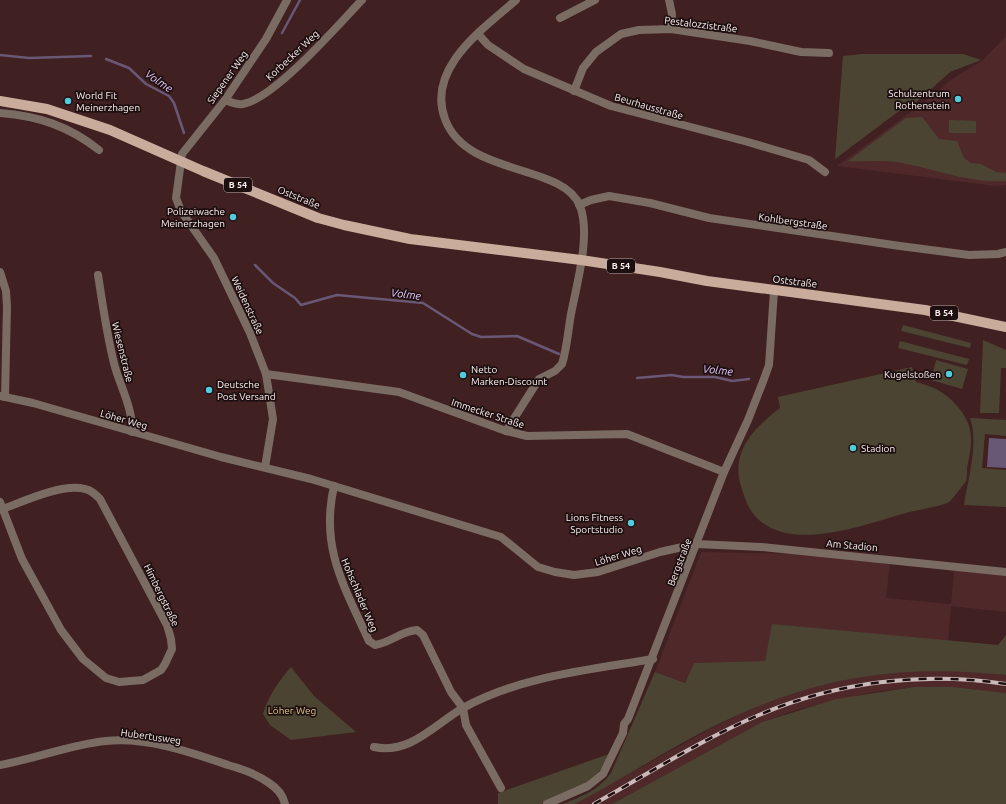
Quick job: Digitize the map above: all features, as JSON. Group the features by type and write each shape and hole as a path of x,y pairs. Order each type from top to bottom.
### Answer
{"main road":[{"name":"Oststraße","path":"0,101 47,109 102,127 318,218 344,225 410,239 581,260 774,291 924,310 1006,326"}],"street":[{"name":"Siepener Weg","path":"182,162 182,154 225,100 266,39 287,0"},
{"name":"Korbecker Weg","path":"225,100 237,104 243,104 274,87 309,55 362,0"},
{"path":"506,431 539,379 555,371 562,364 581,260 583,224 579,205 569,192 558,183 495,162 470,148 454,135 447,125 443,113 441,96 444,80 453,61 478,34 516,0"},
{"path":"560,18 595,0"},
{"path":"670,0 672,14 671,29"},
{"name":"Pestalozzistraße","path":"574,91 583,68 596,52 621,34 639,30 671,29 750,41 801,52 829,53"},
{"name":"Beurhausstraße","path":"478,34 488,45 524,69 611,106 748,142 809,160 825,172"},
{"path":"21,115 22,104"},
{"path":"0,113 21,115 45,121 81,135 99,150"},
{"name":"Weidenstraße","path":"182,162 176,198 181,211 218,265 250,333 266,374 273,419 265,467"},
{"name":"Kohlbergstraße","path":"579,205 591,200 609,196 650,203 710,218 907,247 969,255 998,254 1006,252"},
{"path":"0,272 6,298 3,396"},
{"name":"Wiesenstraße","path":"98,275 106,327 115,367 132,419 132,432"},
{"name":"Bergstraße","path":"547,804 588,786 603,774 623,733 624,724 628,720 653,658 724,472 748,420 768,365 774,291"},
{"name":"Immecker Straße","path":"266,374 399,392 506,431 527,436 627,434 724,472"},
{"name":"Löher Weg","path":"3,396 221,457 265,467 334,486 501,537 538,567 555,572 574,575 598,572 660,552 696,544"},
{"name":"Hohschlader Weg","path":"334,486 330,505 329,533 332,552 346,590 369,641 375,645 384,644 409,631 417,630 423,635 451,692 463,708 466,725 501,788"},
{"name":"Himbergstraße","path":"83,488 92,492 100,499 167,625 172,649 161,670 143,680 119,682 106,678 83,658 61,630 40,593 22,559 1,505 43,494 68,489 83,488"},
{"name":"Am Stadion","path":"696,544 761,547 1006,572"},
{"path":"374,747 393,748 408,743 421,737 463,708 525,682 653,658"},
{"name":"Hubertusweg","path":"0,765 107,741 141,743 170,747 194,753 252,774 274,786 285,804"}],"shaded area":[{"path":"1006,36 1006,185 995,186 837,166 934,95 949,81 983,60"},
{"path":"989,438 1006,439 1006,468 987,467"},
{"path":"701,552 800,554 890,563 886,598 951,604 954,570 1006,576 1006,612 951,606 948,642 773,624 765,661 694,663 685,683 655,672"},
{"path":"921,670 965,671 1006,675 1006,693 953,687 914,687 874,692 799,709 762,722 612,804 575,804 706,731 770,701 801,690 842,680 875,674"}],"green space":[{"path":"862,54 963,54 981,60 950,72 919,100 899,111 835,159 843,56"},
{"path":"922,117 939,139 957,141 964,158 971,163 981,164 996,172 1006,173 1006,181 965,178 897,162 848,161 906,118"},
{"path":"949,120 976,121 976,133 949,133"},
{"path":"903,325 971,343 970,348 901,331"},
{"path":"983,340 1006,350 1006,368 1001,368 999,413 980,413"},
{"path":"900,341 969,359 967,365 898,348"},
{"name":"Kugelstoßen","path":"936,360 968,369 962,389 931,380"},
{"path":"912,367 916,382 934,388 947,396 958,406 969,424 971,445 966,481 949,502 846,530 805,535 786,533 769,527 752,513 741,486 738,474 739,462 747,441 762,423 780,408 778,397"},
{"path":"970,418 1006,420 1006,436 985,434 982,468 1006,470 1006,507 964,505 973,449"},
{"path":"772,624 998,645 1006,635 1006,675 936,671 903,672 838,681 806,690 774,700 740,714 677,746 575,804 563,804 583,796 601,784 611,773 655,672 685,683 694,663 765,661"},
{"name":"Löher Weg","path":"291,667 314,696 356,732 291,740 270,725 263,714 265,707 274,689"},
{"path":"914,687 953,687 1006,693 1006,804 612,804 762,722 836,699"},
{"path":"609,754 597,776 586,784 541,804 498,804 498,793"}],"waterway":[{"path":"282,33 300,0"},
{"name":"Volme","path":"0,55 29,58 91,56"},
{"name":"Volme","path":"106,59 129,68 146,84 169,96 174,103 184,133"},
{"name":"Volme","path":"255,265 273,283 295,298 301,305 337,295 423,303 472,334 481,337 517,336 559,354"},
{"name":"Volme","path":"637,378 672,375 683,377 715,377 732,381 749,379"}],"railway":[{"path":"594,804 738,724 818,694 880,682 912,679 975,680 1006,684"}],"place":[{"name":"Schulzentrum Rothenstein","path":"958,99"},
{"name":"World Fit Meinerzhagen","path":"68,101"},
{"name":"Polizeiwache Meinerzhagen","path":"233,217"},
{"name":"Kugelstoßen","path":"949,374"},
{"name":"Netto Marken-Discount","path":"463,375"},
{"name":"Deutsche Post Versand","path":"209,390"},
{"name":"Stadion","path":"853,448"},
{"name":"Lions Fitness Sportstudio","path":"631,523"}]}
